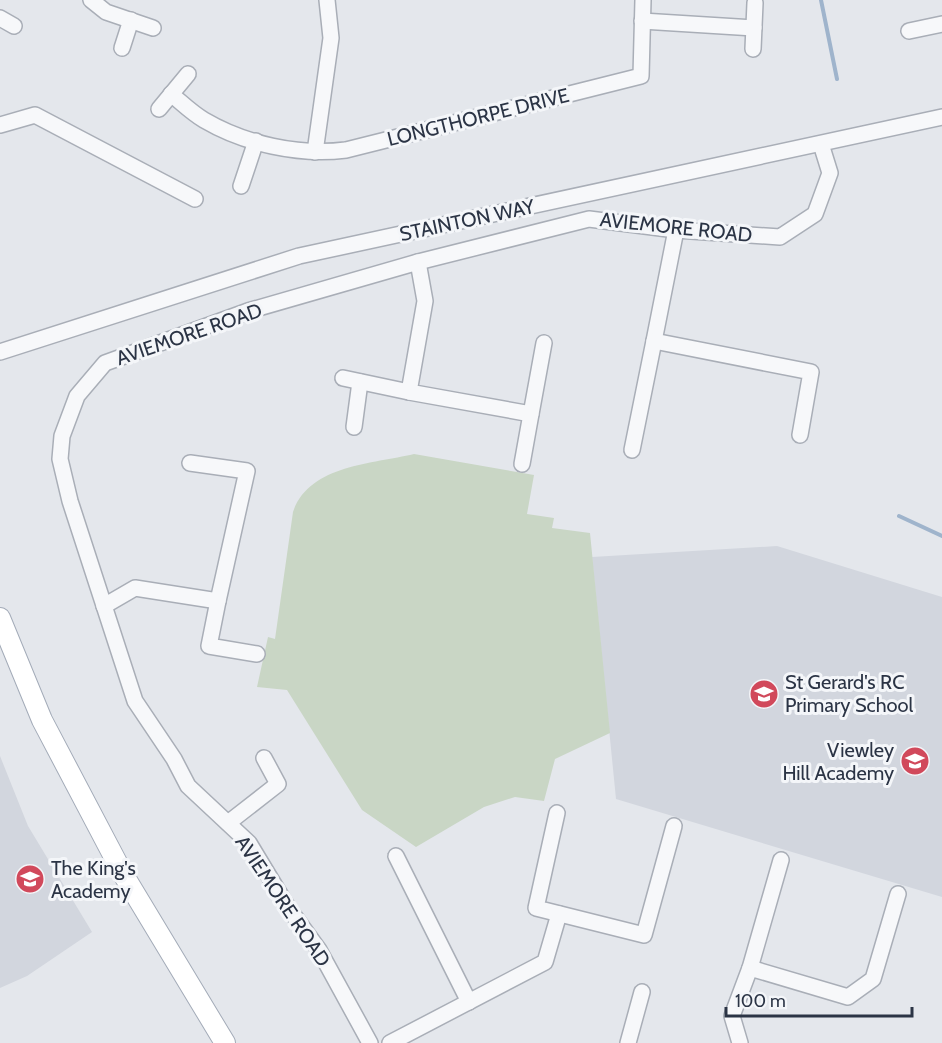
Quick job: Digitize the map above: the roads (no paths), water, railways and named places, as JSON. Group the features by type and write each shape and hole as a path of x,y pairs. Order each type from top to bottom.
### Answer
{"main road":[{"path":"0,618 42,720 123,874 225,1043"}],"street":[{"path":"91,0 106,12 153,28"},
{"path":"315,152 331,38 327,0"},
{"path":"643,0 642,21 754,28"},
{"path":"753,49 755,3"},
{"path":"0,18 14,26"},
{"path":"122,48 131,20"},
{"name":"LONGTHORPE DRIVE","path":"171,94 202,119 256,141 315,152 346,150 641,76 642,21"},
{"path":"909,31 942,24"},
{"path":"159,109 188,74"},
{"path":"0,125 34,115 195,199"},
{"name":"STAINTON WAY","path":"0,352 299,256 942,117"},
{"path":"242,186 256,141"},
{"name":"AVIEMORE ROAD","path":"370,1043 319,950 287,906 249,843 188,786 174,759 135,701 70,501 60,459 68,415 90,379 105,363 125,354 249,311 418,262 589,219 676,230 780,237 815,214 830,173 821,144"},
{"path":"632,450 676,230"},
{"path":"409,392 425,301 418,262"},
{"path":"654,341 811,372 800,435"},
{"path":"522,464 543,343"},
{"path":"343,378 531,414"},
{"path":"354,427 360,382"},
{"path":"190,463 247,471 209,646 257,654"},
{"path":"104,606 135,588 218,601"},
{"path":"228,823 278,784 264,758"},
{"path":"557,813 536,908 644,935 674,826"},
{"path":"396,856 469,1002"},
{"path":"740,1043 732,1016 750,968 781,860"},
{"path":"750,968 848,997 873,979 898,894"},
{"path":"390,1043 545,962 559,914"},
{"path":"628,1043 642,992"}],"waterway":[{"path":"821,0 837,79"},
{"path":"899,516 942,536"}],"place":[{"name":"St Gerard's RC Primary School","path":"764,694"},
{"name":"Viewley Hill Academy","path":"915,761"},
{"name":"The King's Academy","path":"30,879"}]}
